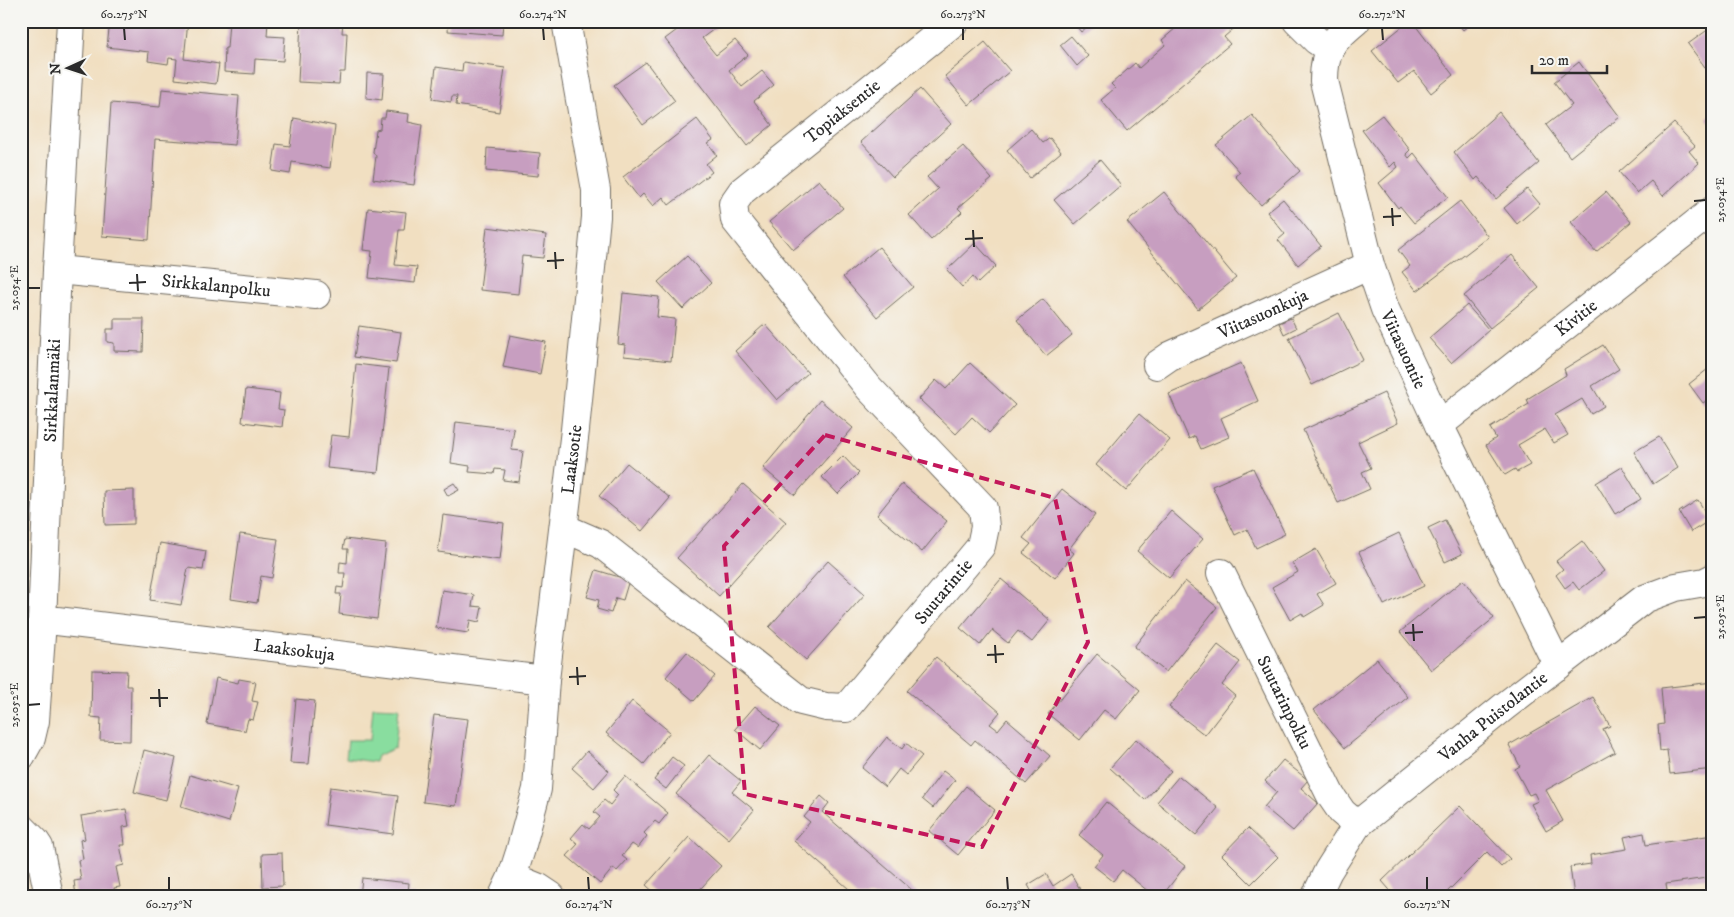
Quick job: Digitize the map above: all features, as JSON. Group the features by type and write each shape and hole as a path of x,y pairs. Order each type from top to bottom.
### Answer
{"street":[{"name":"Sirkkalanmäki","path":"21,756 31,738 35,721 42,621 57,270 71,21"},
{"name":"Laaksotie","path":"508,886 537,789 545,680 564,528 596,218 594,182 566,21"},
{"name":"Topiaksentie","path":"734,204 742,191 954,21"},
{"path":"1297,21 1316,40 1328,48 1342,32 1356,21"},
{"name":"Viitasuontie","path":"1328,48 1324,81 1370,265 1385,309 1439,425 1558,666"},
{"name":"Suutarintie","path":"564,528 601,544 801,701 826,707 846,708 981,546 985,527 982,508 869,388 735,220 734,204"},
{"name":"Kivitie","path":"1439,425 1713,210"},
{"name":"Viitasuonkuja","path":"1157,365 1170,356 1370,265"},
{"name":"Sirkkalanpolku","path":"57,270 316,295"},
{"name":"Suutarinpolku","path":"1221,573 1331,796 1342,812 1357,825"},
{"name":"Vanha Puistolantie","path":"1316,896 1328,871 1357,825 1644,599 1676,587 1710,581"},
{"name":"Laaksokuja","path":"42,621 57,621 545,680"},
{"path":"21,826 39,847 49,896"},
{"path":"508,886 539,888 551,896"}],"highlighted area":[{"path":"825,435 1055,498 1088,642 982,847 745,794 724,546"}],"green space":[{"path":"373,707 399,708 395,748 377,756 375,762 346,758 348,740 370,740"}],"building":[{"path":"21,21 25,21 23,70 21,70"},
{"path":"110,21 188,21 184,59 219,64 216,84 175,79 177,59 169,58 168,64 148,61 149,52 107,47"},
{"path":"229,21 268,21 267,36 285,37 283,61 255,59 254,74 224,72"},
{"path":"301,21 343,21 342,33 347,33 345,72 340,72 339,84 298,82"},
{"path":"449,21 503,21 502,35 448,31"},
{"path":"689,21 719,21 721,24 702,38 716,55 735,40 748,55 729,70 742,87 762,71 774,85 754,101 772,125 747,146 665,39"},
{"path":"1072,21 1094,21 1081,32"},
{"path":"1184,21 1191,21 1193,24 1195,21 1237,21 1239,24 1224,37 1230,44 1127,131 1101,100 1115,88 1111,84 1135,63 1139,68 1165,45 1162,40"},
{"path":"1409,21 1412,21 1453,75 1431,93 1414,71 1398,83 1372,51"},
{"path":"1456,21 1474,21 1463,30"},
{"path":"1713,26 1713,78 1688,44"},
{"path":"1071,36 1088,56 1077,66 1060,45"},
{"path":"985,42 1010,71 969,105 945,76"},
{"path":"463,62 505,68 499,112 456,105 457,96 452,96 451,102 432,99 436,67 462,71"},
{"path":"646,62 675,101 643,125 614,85"},
{"path":"1579,62 1620,117 1570,157 1546,125 1572,105 1554,82"},
{"path":"367,73 384,74 382,100 366,98"},
{"path":"162,89 239,96 235,145 155,139 149,240 102,236 111,103 160,107"},
{"path":"920,89 951,124 893,177 861,142"},
{"path":"386,111 409,114 408,122 422,125 414,185 373,179 376,156 373,152 376,130 380,129 381,118 385,118"},
{"path":"1499,112 1539,163 1496,199 1478,177 1475,180 1454,152"},
{"path":"1713,114 1713,127 1707,119"},
{"path":"1252,115 1300,171 1261,205 1235,176 1240,172 1216,145"},
{"path":"1382,115 1410,150 1406,154 1409,158 1414,153 1448,197 1414,223 1400,206 1398,208 1379,183 1398,167 1395,162 1390,167 1362,130"},
{"path":"294,118 335,126 330,168 292,162 290,174 272,171 276,144 290,146"},
{"path":"697,119 713,140 708,143 717,155 706,164 712,172 669,205 663,197 653,206 643,194 639,198 623,177"},
{"path":"1674,123 1695,146 1689,151 1699,163 1663,196 1651,181 1637,193 1619,172"},
{"path":"1031,129 1043,143 1050,138 1061,152 1030,178 1007,150"},
{"path":"963,146 992,179 958,208 962,212 931,240 909,215 938,189 927,177"},
{"path":"487,148 540,153 538,176 486,171"},
{"path":"1100,160 1121,185 1075,224 1054,200"},
{"path":"819,180 843,208 793,250 769,222"},
{"path":"1527,189 1540,204 1517,224 1504,208"},
{"path":"1164,192 1236,278 1198,309 1127,222"},
{"path":"1606,192 1631,222 1596,252 1571,222"},
{"path":"1283,199 1321,246 1298,265 1278,240 1285,234 1267,212"},
{"path":"1460,201 1488,237 1417,291 1402,272 1410,266 1398,250"},
{"path":"368,208 406,212 404,230 399,230 395,265 417,267 415,283 369,278 372,251 363,250"},
{"path":"487,227 546,235 543,258 522,256 518,294 480,290"},
{"path":"975,243 996,266 978,283 973,277 962,287 947,270"},
{"path":"879,247 913,287 877,317 843,277"},
{"path":"1512,255 1539,288 1490,328 1464,296"},
{"path":"687,256 711,283 683,309 658,282"},
{"path":"623,293 659,297 657,317 675,319 671,361 624,356 625,345 618,344"},
{"path":"1043,299 1072,335 1046,356 1017,320"},
{"path":"1467,305 1489,330 1451,363 1429,338"},
{"path":"1339,313 1363,360 1312,385 1289,338"},
{"path":"1291,318 1296,328 1284,334 1279,323"},
{"path":"114,319 144,319 143,352 114,351 114,343 107,342 107,329 114,329"},
{"path":"765,324 808,373 777,400 735,351"},
{"path":"359,326 401,332 396,363 354,357"},
{"path":"510,335 546,342 540,374 503,367"},
{"path":"1603,345 1619,369 1592,386 1604,406 1591,414 1582,399 1555,415 1568,435 1554,443 1545,429 1518,445 1530,465 1517,472 1515,469 1505,475 1486,445 1496,438 1490,428 1529,404 1527,399 1566,375 1564,369"},
{"path":"970,363 1015,405 989,433 972,417 956,434 919,399 936,380 946,389"},
{"path":"1241,363 1258,401 1221,418 1229,437 1201,449 1195,436 1189,439 1169,394"},
{"path":"356,364 389,368 378,473 327,468 331,435 349,437"},
{"path":"1713,365 1713,396 1703,403 1689,384"},
{"path":"246,389 280,393 278,409 284,410 282,427 242,422"},
{"path":"1384,393 1398,423 1358,442 1371,468 1362,472 1370,489 1338,503 1303,430"},
{"path":"820,400 853,428 795,495 763,468"},
{"path":"1139,414 1170,440 1126,491 1096,465"},
{"path":"456,422 514,429 511,450 523,451 519,482 503,480 505,470 495,469 494,474 469,472 470,466 451,463"},
{"path":"1659,437 1678,468 1653,484 1634,452"},
{"path":"843,456 859,473 838,494 822,477"},
{"path":"627,463 670,498 642,531 599,496"},
{"path":"1622,467 1641,499 1615,514 1596,483"},
{"path":"1253,468 1285,534 1256,548 1247,529 1235,535 1212,486"},
{"path":"454,483 459,490 448,496 444,489"},
{"path":"743,484 786,522 719,596 677,558"},
{"path":"902,484 947,521 922,552 877,515"},
{"path":"1062,489 1095,515 1069,549 1074,553 1055,578 1023,553 1031,544 1023,538"},
{"path":"134,490 134,524 105,525 104,491"},
{"path":"1698,500 1710,520 1691,532 1679,512"},
{"path":"1171,511 1203,539 1169,578 1137,551"},
{"path":"443,515 504,523 500,560 438,552"},
{"path":"1445,520 1462,554 1445,562 1428,528"},
{"path":"1399,533 1424,586 1384,605 1359,552"},
{"path":"240,534 278,539 272,578 261,576 257,603 231,599"},
{"path":"345,539 386,544 377,619 339,614 341,594 336,594 337,587 343,588 345,573 339,573 340,562 347,563 348,549 343,549"},
{"path":"1582,541 1604,571 1579,590 1573,582 1565,588 1556,575 1563,569 1556,561"},
{"path":"160,543 206,551 203,570 188,568 181,605 150,600"},
{"path":"1316,549 1336,583 1317,594 1324,605 1304,617 1302,613 1290,620 1272,587 1298,572 1292,563"},
{"path":"828,561 865,594 806,660 769,627"},
{"path":"596,570 629,580 623,600 616,598 611,613 597,609 599,600 587,597"},
{"path":"1001,579 1050,620 1032,642 1018,631 1008,643 992,630 980,645 960,628"},
{"path":"1463,580 1494,618 1431,670 1400,632"},
{"path":"1185,581 1217,607 1166,672 1134,647"},
{"path":"442,590 474,595 472,606 482,607 479,622 470,620 468,633 436,628"},
{"path":"1218,645 1240,662 1222,685 1235,696 1205,735 1169,707"},
{"path":"687,652 715,676 694,701 666,677"},
{"path":"1097,654 1140,690 1116,719 1104,710 1080,740 1048,714"},
{"path":"936,657 1000,712 990,724 998,730 1007,719 1050,756 1026,784 975,740 971,745 907,691"},
{"path":"1377,659 1408,697 1345,748 1314,710"},
{"path":"92,670 127,671 126,686 131,686 130,741 100,740 101,718 91,717"},
{"path":"216,678 238,683 239,679 256,682 252,701 258,702 253,720 248,719 245,731 207,724"},
{"path":"1713,682 1713,769 1670,774 1667,750 1660,751 1658,725 1664,724 1661,688"},
{"path":"1593,697 1610,726 1603,729 1615,752 1546,790 1563,821 1546,831 1531,804 1538,801 1534,793 1529,795 1515,769 1520,766 1509,745"},
{"path":"296,699 315,701 309,764 290,763"},
{"path":"632,701 670,732 644,764 606,733"},
{"path":"755,706 780,726 760,750 735,729"},
{"path":"434,715 468,719 456,806 423,802"},
{"path":"887,737 902,749 906,743 922,756 906,775 899,769 885,787 862,768"},
{"path":"1136,739 1171,771 1145,800 1110,768"},
{"path":"144,750 176,758 166,800 134,792"},
{"path":"587,751 609,771 594,788 572,768"},
{"path":"709,755 741,781 732,792 754,810 729,839 676,794"},
{"path":"672,757 684,766 666,789 654,780"},
{"path":"1283,760 1308,780 1301,788 1318,803 1293,831 1264,807 1277,792 1265,781"},
{"path":"943,771 955,780 933,808 922,799"},
{"path":"190,775 238,789 229,822 181,807"},
{"path":"625,776 668,813 659,824 655,821 644,833 647,836 638,848 632,844 622,856 627,860 617,871 613,868 600,884 567,856 578,844 571,838 583,824 589,829 600,817 594,812 604,800 610,805 618,795 613,790"},
{"path":"1179,776 1218,808 1196,835 1157,802"},
{"path":"966,786 995,810 958,855 929,831"},
{"path":"330,787 398,796 393,834 325,825"},
{"path":"821,796 829,803 822,812 919,896 857,896 794,841 810,822 804,817"},
{"path":"1106,802 1185,866 1162,896 1154,896 1122,870 1113,881 1094,866 1103,855 1079,835"},
{"path":"1460,806 1510,859 1501,867 1487,852 1443,896 1395,896 1382,881"},
{"path":"126,809 129,826 123,827 125,845 120,845 124,865 116,867 120,887 114,888 115,896 76,896 74,881 81,880 78,860 83,859 80,840 85,839 81,816"},
{"path":"1248,828 1278,857 1251,884 1222,855"},
{"path":"1644,833 1646,845 1713,835 1713,877 1666,884 1668,896 1619,896 1619,892 1596,896 1574,896 1570,867 1591,864 1590,855 1627,849 1624,837"},
{"path":"689,837 721,866 694,896 658,896 646,885"},
{"path":"282,853 283,886 263,887 262,854"},
{"path":"21,870 27,880 21,884"},
{"path":"1046,874 1053,886 1071,874 1084,896 1034,896 1028,885"},
{"path":"362,878 409,883 408,894 415,894 415,896 360,896"}]}
